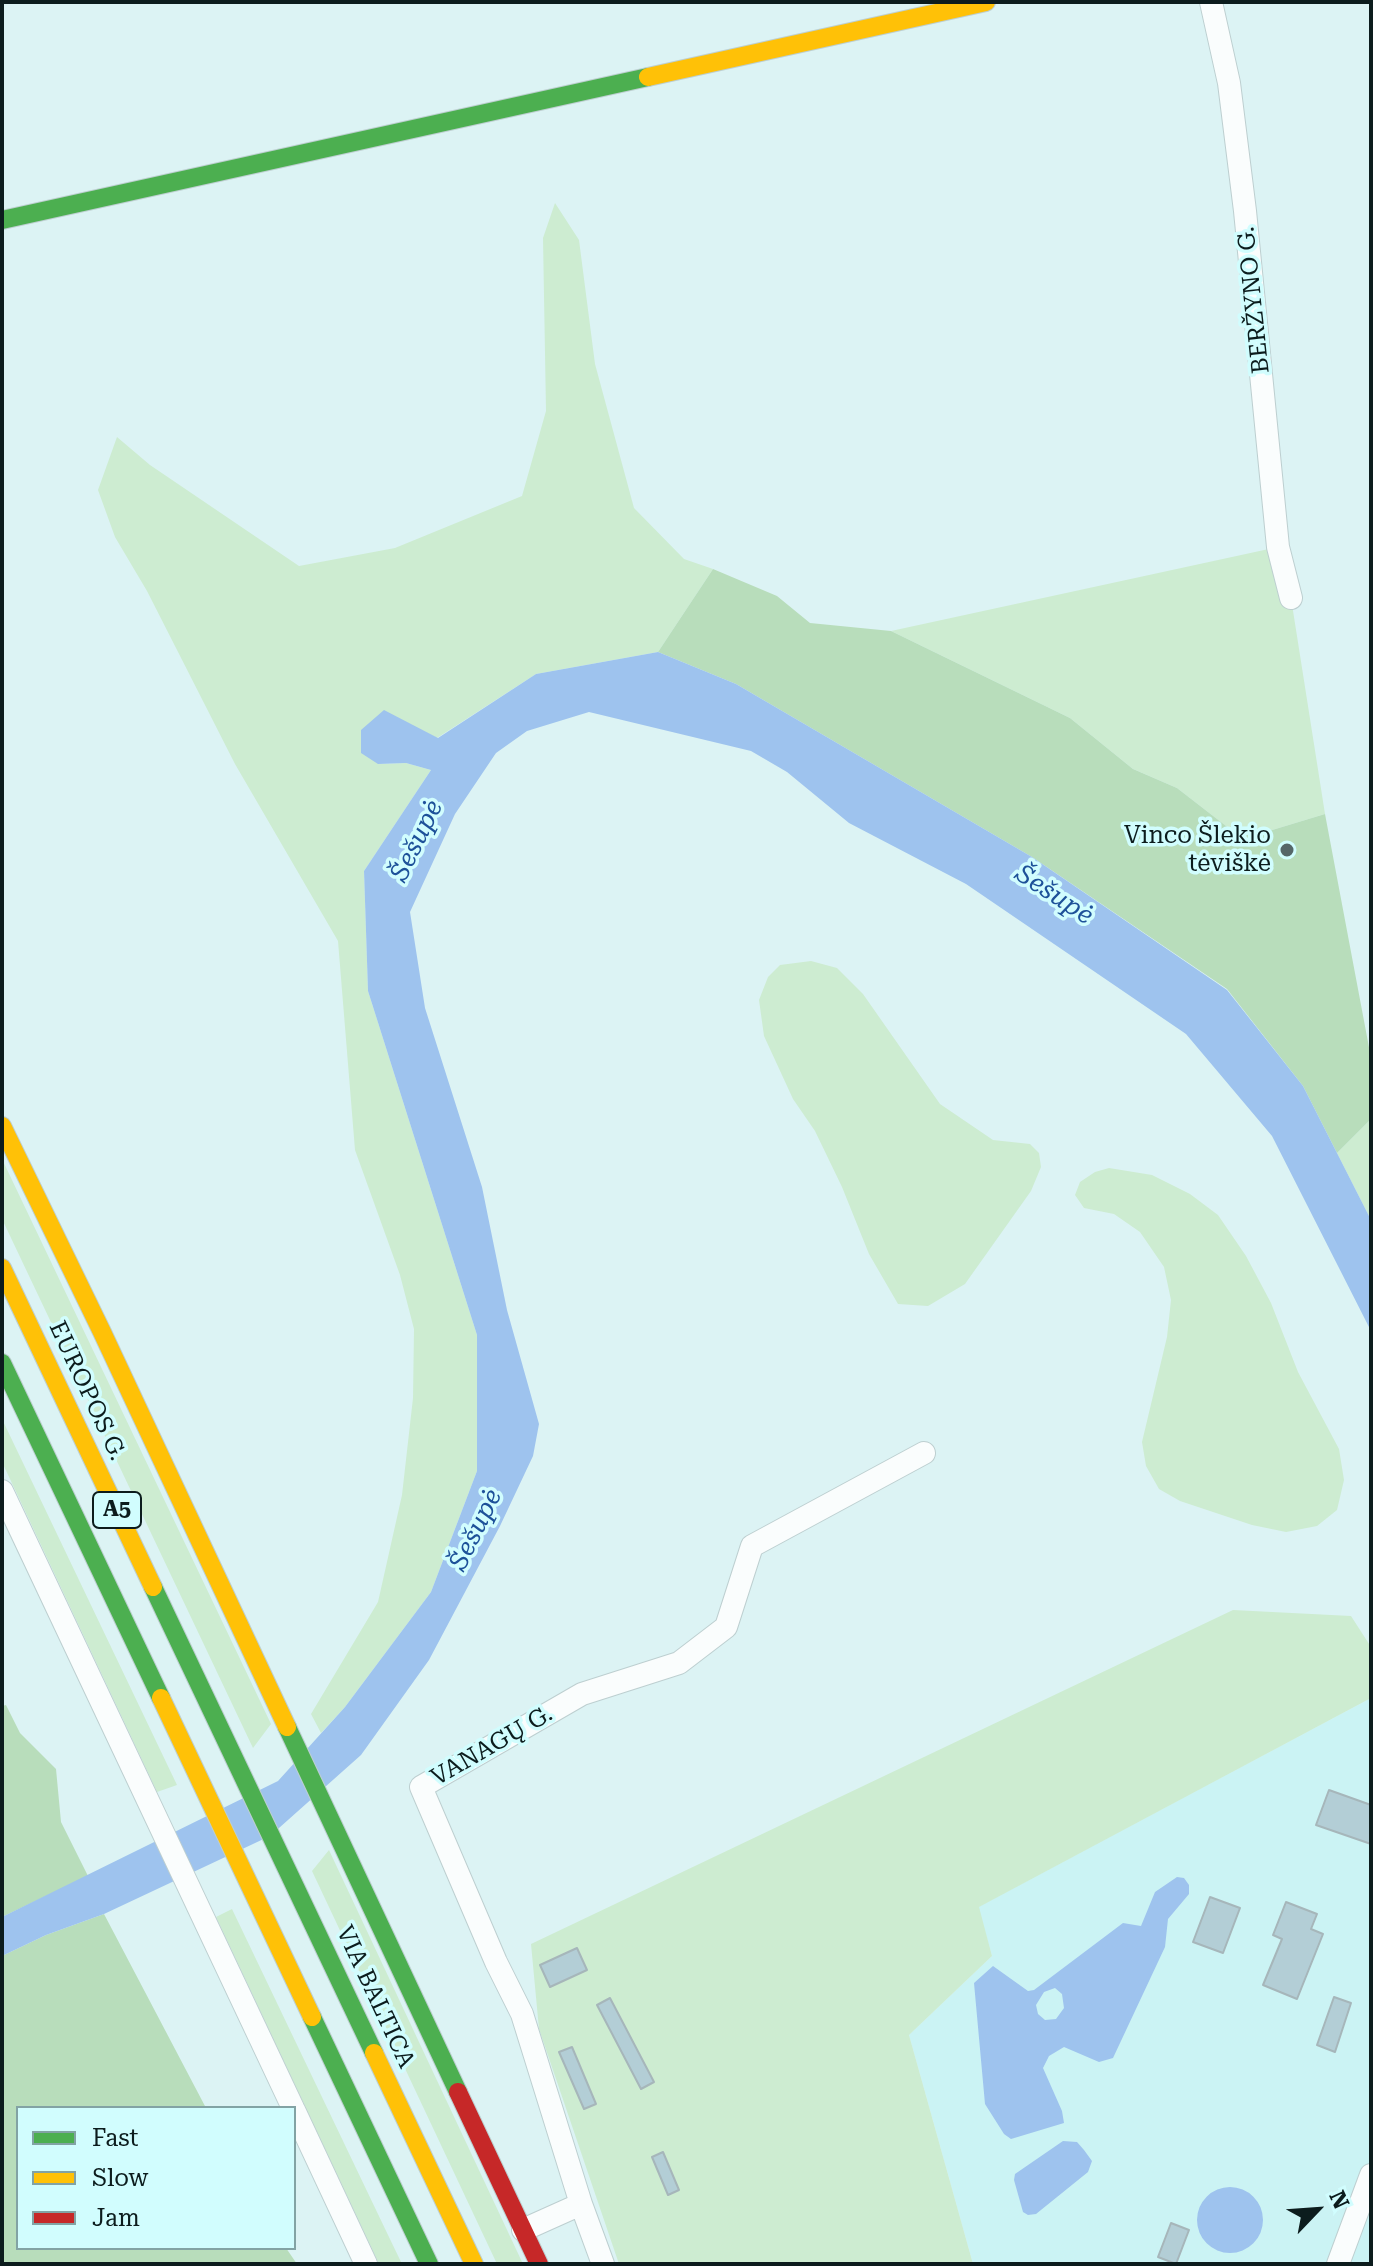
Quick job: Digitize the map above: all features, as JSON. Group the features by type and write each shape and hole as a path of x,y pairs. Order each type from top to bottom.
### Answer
{"main road":[{"path":"2,220 986,2"},
{"path":"2,1126 539,2264"},
{"name":"EUROPOS G.","path":"2,1268 231,1751"},
{"name":"A5","path":"2,1363 429,2264"},
{"name":"VIA BALTICA","path":"231,1751 474,2264"}],"street":[{"name":"BERŽYNO G.","path":"1211,2 1229,83 1245,211 1278,547 1291,598"},
{"name":"VANAGŲ G.","path":"603,2264 581,2204 522,2014 496,1962 421,1787 582,1694 679,1663 726,1627 752,1546 924,1453"},
{"path":"2,1491 293,2106"},
{"path":"296,2113 366,2264"},
{"path":"1338,2264 1371,2175"},
{"path":"523,2230 581,2204"}],"shaded area":[{"path":"1371,1698 1371,2264 973,2264 909,2035 992,1956 978,1907"}],"green space":[{"path":"555,203 579,240 595,364 634,508 684,559 713,569 658,652 536,674 437,738 384,711 378,764 406,763 431,770 364,871 368,991 477,1335 477,1471 431,1592 345,1707 321,1733 311,1714 378,1602 402,1495 413,1398 414,1329 400,1275 355,1150 338,941 235,764 147,591 115,537 98,490 117,437 150,465 299,566 395,548 522,496 546,411 543,238"},
{"path":"1278,547 1291,598 1325,814 1269,831 1239,836 1177,788 1133,769 1070,718 891,631"},
{"path":"713,569 777,596 810,623 891,631 1070,718 1133,769 1177,788 1239,836 1269,831 1325,814 1371,1058 1371,1119 1337,1153 1303,1086 1227,989 1032,857 736,684 658,652"},
{"path":"811,961 837,968 863,994 940,1104 993,1140 1030,1144 1039,1153 1041,1167 1031,1191 965,1284 928,1306 898,1304 869,1254 842,1187 815,1131 793,1099 764,1036 759,1000 768,977 780,965"},
{"path":"1371,1119 1371,1220 1337,1153"},
{"path":"2,1159 271,1724 253,1748 2,1219"},
{"path":"1109,1168 1152,1175 1190,1194 1218,1215 1246,1256 1271,1303 1298,1372 1339,1449 1344,1480 1337,1510 1317,1526 1286,1532 1252,1525 1180,1501 1159,1489 1146,1466 1142,1442 1167,1337 1171,1300 1164,1267 1140,1232 1114,1214 1084,1208 1075,1195 1080,1182 1095,1172"},
{"path":"2,1419 177,1785 157,1792 2,1462"},
{"path":"1233,1610 1351,1616 1371,1647 1371,1698 979,1907 992,1956 909,2035 973,2264 619,2264 539,2029 531,1944"},
{"path":"6,1705 20,1733 56,1769 61,1822 88,1876 2,1917 2,1706"},
{"path":"329,1850 523,2264 497,2264 312,1871"},
{"path":"232,1909 402,2264 379,2264 216,1917"},
{"path":"104,1914 205,2106 16,2106 16,2250 287,2250 297,2264 2,2264 2,1956 46,1935"}],"water":[{"name":"Šešupė","path":"658,652 736,684 1032,857 1227,990 1303,1086 1371,1220 1371,1331 1272,1136 1186,1034 966,884 849,823 787,772 751,751 589,712 527,731 496,753 455,814 410,912 425,1008 482,1187 507,1310 539,1424 533,1456 429,1660 361,1755 270,1836 104,1914 46,1935 2,1956 2,1917 278,1781 345,1707 431,1592 477,1471 477,1335 368,991 364,871 431,770 406,763 378,764 361,753 361,730 384,710 438,738 536,674"},
{"path":"1177,1877 1184,1878 1189,1885 1189,1894 1168,1919 1165,1947 1113,2058 1099,2062 1064,2047 1049,2056 1043,2068 1062,2111 1064,2123 1011,2139 1004,2134 985,2104 974,1983 993,1966 1028,1991 1034,1990 1123,1923 1141,1926 1155,1892","holes":["1055,1988 1062,1994 1064,2008 1056,2019 1045,2020 1038,2014 1036,2005 1044,1992"]},
{"path":"1063,2141 1077,2142 1084,2150 1092,2161 1088,2172 1036,2214 1028,2215 1023,2212 1015,2174"},
{"path":"1224,2187 1236,2187 1248,2192 1258,2202 1263,2220 1261,2233 1248,2248 1236,2253 1224,2253 1212,2248 1202,2238 1197,2226 1197,2214 1202,2202 1212,2192"}],"building":[{"path":"1329,1790 1371,1805 1371,1844 1316,1825"},
{"path":"1210,1897 1240,1908 1223,1953 1193,1942"},
{"path":"1286,1902 1317,1914 1311,1929 1323,1934 1297,1999 1263,1985 1282,1939 1273,1935"},
{"path":"577,1948 587,1970 550,1987 540,1965"},
{"path":"1334,1997 1351,2003 1335,2052 1317,2045"},
{"path":"610,1998 654,2082 641,2089 597,2005"},
{"path":"572,2047 596,2104 584,2109 559,2052"},
{"path":"663,2152 679,2190 668,2195 652,2157"},
{"path":"1171,2223 1189,2230 1176,2264 1158,2257"}],"traffic: fast":[{"path":"2,220 648,77"},
{"path":"2,1363 161,1698"},
{"path":"153,1587 374,2053"},
{"path":"287,1727 458,2092"},
{"path":"312,2017 429,2264"}],"traffic: slow":[{"path":"648,77 986,2"},
{"path":"2,1126 287,1727"},
{"path":"2,1268 153,1587"},
{"path":"161,1698 312,2017"},
{"path":"374,2053 474,2264"}],"traffic: jam":[{"path":"458,2092 539,2264"}],"place":[{"name":"Vinco Šlekio tėviškė","path":"1287,850"}]}
